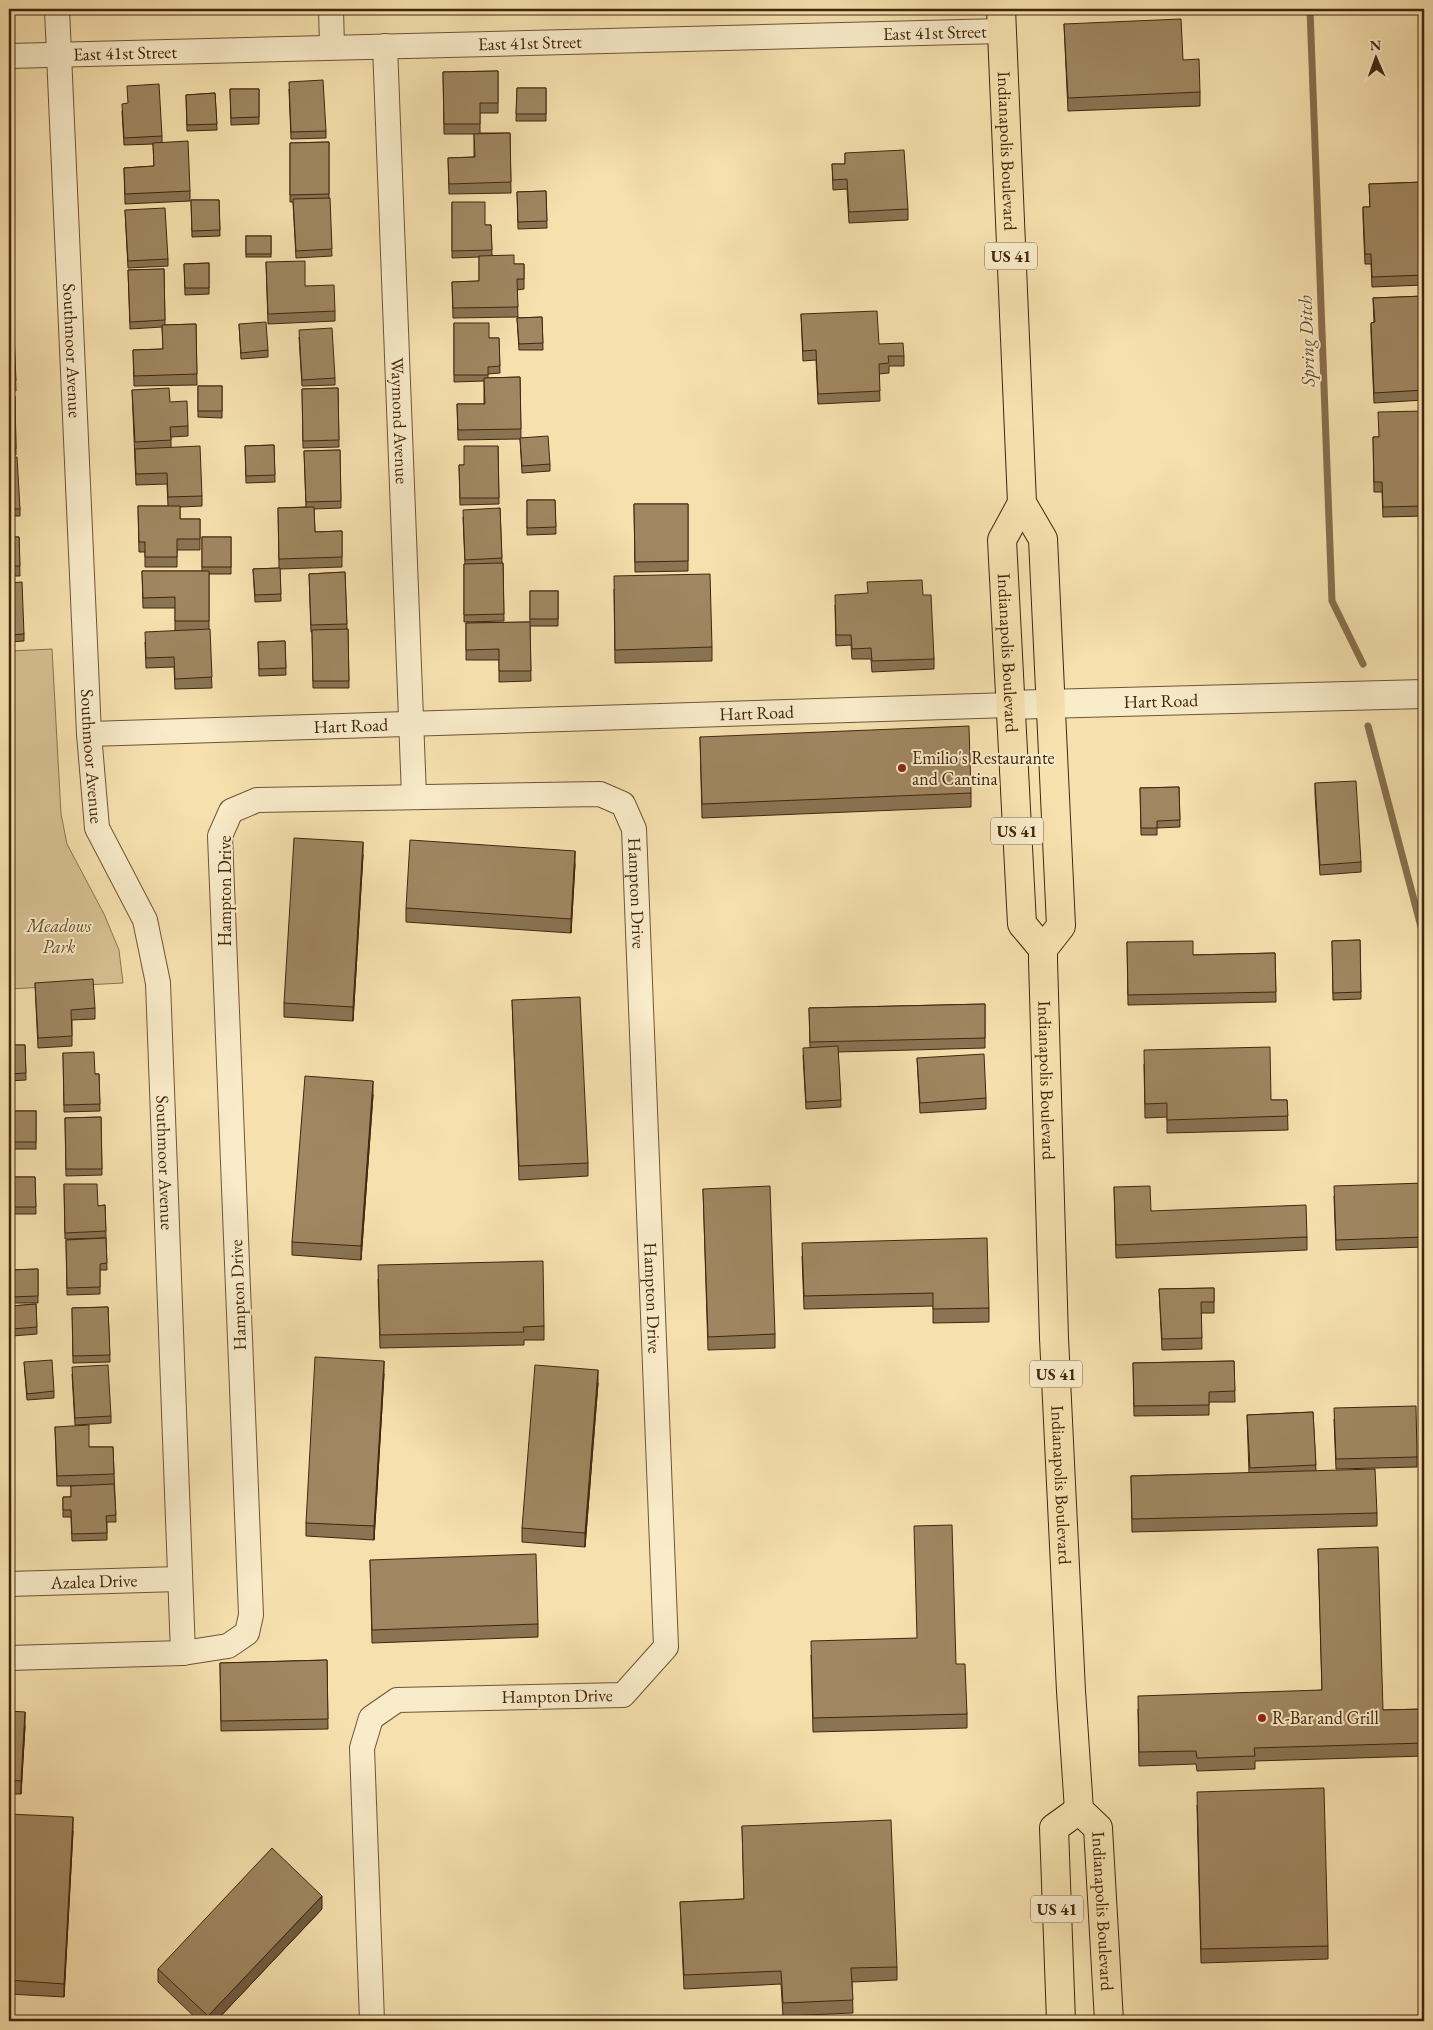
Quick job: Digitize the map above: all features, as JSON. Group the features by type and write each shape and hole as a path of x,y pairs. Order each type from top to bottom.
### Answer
{"highway":[{"name":"Indianapolis Boulevard","path":"1001,20 1022,503 1043,539 1051,704 1061,926 1043,948"},
{"name":"Indianapolis Boulevard","path":"1022,503 1002,540 1022,924 1043,948 1054,1338 1070,1673 1079,1810 1098,1828 1109,2021"},
{"name":"Indianapolis Boulevard","path":"1061,2021 1054,1828 1079,1810"}],"street":[{"name":"Southmoor Avenue","path":"57,9 88,734 97,828 145,920 158,983 179,1579"},
{"path":"330,9 332,47"},
{"name":"East 41st Street","path":"9,56 386,46 1001,20"},
{"name":"Waymond Avenue","path":"386,46 414,796"},
{"name":"Hart Road","path":"88,734 1424,694"},
{"name":"Hampton Drive","path":"9,1658 183,1653 228,1646 246,1633 251,1615 220,836 231,811 257,800 414,796 600,794 623,804 634,829 666,1647 623,1695 397,1700 371,1718 362,1748 372,2021"},
{"path":"179,1579 183,1653"},
{"name":"Azalea Drive","path":"9,1584 179,1579"}],"green space":[{"name":"Meadows Park","path":"52,649 61,814 67,844 104,914 119,950 123,983 9,989 9,651"}],"building":[{"path":"1181,19 1183,60 1199,59 1200,92 1068,98 1064,24"},
{"path":"498,71 498,103 480,103 480,124 444,124 443,72"},
{"path":"323,80 326,131 291,132 289,82"},
{"path":"159,84 162,136 124,138 122,104 128,103 127,86"},
{"path":"517,88 546,88 546,114 516,114"},
{"path":"230,89 259,89 259,117 231,118"},
{"path":"215,93 217,124 187,125 186,95"},
{"path":"510,133 511,182 449,184 448,158 475,157 474,134"},
{"path":"188,141 190,191 125,194 124,168 154,166 153,143"},
{"path":"329,142 329,194 290,195 290,143"},
{"path":"904,150 908,209 849,212 847,179 833,180 832,164 845,164 845,153"},
{"path":"1424,182 1424,275 1372,277 1371,254 1365,254 1363,207 1370,207 1369,184"},
{"path":"546,191 547,221 518,222 517,192"},
{"path":"330,198 332,249 296,251 293,199"},
{"path":"191,200 219,200 220,230 192,231"},
{"path":"452,202 485,202 485,225 491,225 492,250 452,251"},
{"path":"165,208 168,259 128,261 125,210"},
{"path":"246,236 271,236 271,254 246,254"},
{"path":"514,255 514,264 524,264 524,279 517,279 518,307 453,308 452,282 479,281 479,256"},
{"path":"305,261 305,286 334,285 335,311 268,314 266,262"},
{"path":"209,263 209,288 185,288 184,264"},
{"path":"164,269 165,320 130,322 128,270"},
{"path":"9,274 11,274 11,326 9,326"},
{"path":"1424,296 1424,390 1374,393 1371,323 1375,322 1373,298"},
{"path":"877,311 879,344 903,343 904,356 888,356 889,363 879,364 880,391 818,394 816,350 803,351 801,314"},
{"path":"542,317 543,343 519,344 517,318"},
{"path":"266,322 268,350 241,353 239,324"},
{"path":"454,323 489,323 489,338 499,338 500,366 488,367 488,375 454,375"},
{"path":"196,324 197,374 134,376 133,350 163,349 162,325"},
{"path":"332,328 335,378 302,380 299,330"},
{"path":"9,333 14,333 16,381 9,381"},
{"path":"520,377 521,429 458,430 457,404 485,404 484,378"},
{"path":"198,386 222,386 222,411 198,411"},
{"path":"169,388 170,402 187,401 188,426 170,427 171,440 135,442 132,390"},
{"path":"338,388 339,440 303,441 302,389"},
{"path":"9,396 15,396 16,449 9,449"},
{"path":"1424,411 1424,506 1383,507 1382,482 1374,482 1373,437 1379,437 1378,412"},
{"path":"548,436 550,464 522,466 520,438"},
{"path":"274,445 275,475 246,476 245,446"},
{"path":"200,446 202,496 168,497 167,473 136,474 135,449"},
{"path":"464,446 498,446 499,498 460,498 459,465 464,465"},
{"path":"340,450 341,501 306,502 304,451"},
{"path":"17,457 20,509 9,509 9,458"},
{"path":"527,500 555,500 556,527 527,528"},
{"path":"634,504 688,504 688,561 635,562"},
{"path":"138,506 180,506 180,519 200,519 200,539 177,539 177,557 145,557 145,542 139,542"},
{"path":"314,507 315,532 342,531 342,557 279,559 278,508"},
{"path":"500,508 502,558 465,560 463,510"},
{"path":"9,537 19,537 20,566 9,566"},
{"path":"202,537 231,537 231,567 202,567"},
{"path":"503,563 504,614 464,615 464,564"},
{"path":"280,568 281,594 255,595 253,569"},
{"path":"142,571 209,571 209,621 175,621 175,597 143,598"},
{"path":"345,572 347,624 311,625 309,574"},
{"path":"710,574 712,647 615,650 614,576"},
{"path":"922,580 923,595 931,595 934,659 872,661 871,648 852,649 851,635 836,635 835,595 868,593 867,582"},
{"path":"22,582 24,634 9,635 9,583"},
{"path":"530,591 558,591 558,619 530,619"},
{"path":"530,622 531,671 499,671 499,649 466,650 466,623"},
{"path":"210,629 212,677 175,679 174,657 146,658 145,632"},
{"path":"348,629 349,681 313,681 312,630"},
{"path":"285,641 286,668 259,669 258,642"},
{"path":"969,726 971,793 702,804 700,737"},
{"path":"1356,781 1361,862 1320,865 1315,783"},
{"path":"1179,787 1180,820 1157,821 1157,828 1141,828 1140,788"},
{"path":"294,838 363,842 353,1007 284,1003"},
{"path":"410,840 575,851 571,919 406,908"},
{"path":"1360,940 1361,992 1333,993 1332,941"},
{"path":"1193,941 1193,955 1275,953 1276,992 1128,995 1127,942"},
{"path":"93,979 95,1008 71,1010 72,1036 38,1038 35,983"},
{"path":"580,997 588,1163 519,1166 512,1000"},
{"path":"985,1004 985,1038 810,1042 809,1008"},
{"path":"9,1045 25,1045 26,1073 9,1074"},
{"path":"838,1046 841,1100 806,1102 803,1048"},
{"path":"1270,1047 1271,1100 1287,1100 1288,1116 1167,1120 1167,1103 1145,1104 1144,1050"},
{"path":"94,1052 95,1074 99,1074 100,1104 64,1105 63,1053"},
{"path":"984,1054 986,1098 920,1103 917,1058"},
{"path":"305,1076 373,1081 361,1246 292,1242"},
{"path":"9,1111 36,1111 36,1142 9,1142"},
{"path":"101,1117 102,1169 66,1169 65,1118"},
{"path":"9,1177 35,1177 36,1207 9,1207"},
{"path":"1424,1183 1424,1237 1336,1240 1334,1186"},
{"path":"64,1184 97,1184 98,1206 105,1205 106,1231 65,1233"},
{"path":"770,1186 775,1334 708,1337 703,1189"},
{"path":"1150,1186 1151,1211 1306,1205 1307,1237 1116,1245 1114,1187"},
{"path":"106,1238 107,1263 100,1264 100,1287 67,1288 66,1240"},
{"path":"987,1238 989,1308 933,1309 933,1293 804,1296 802,1243"},
{"path":"543,1261 544,1326 523,1327 524,1332 380,1335 378,1265"},
{"path":"38,1269 38,1296 10,1297 9,1270"},
{"path":"1214,1288 1214,1302 1201,1302 1202,1338 1162,1339 1159,1289"},
{"path":"36,1304 37,1327 12,1329 11,1306"},
{"path":"108,1307 110,1355 73,1356 72,1308"},
{"path":"315,1357 384,1361 374,1526 306,1523"},
{"path":"52,1360 54,1391 27,1394 24,1362"},
{"path":"1234,1361 1235,1391 1209,1392 1209,1405 1134,1406 1133,1363"},
{"path":"108,1365 111,1416 75,1418 72,1367"},
{"path":"535,1365 598,1370 585,1533 522,1528"},
{"path":"1416,1406 1417,1457 1336,1459 1334,1408"},
{"path":"1313,1412 1316,1465 1250,1468 1247,1415"},
{"path":"89,1425 89,1447 113,1447 114,1474 57,1476 55,1427"},
{"path":"1375,1469 1377,1513 1132,1519 1131,1476"},
{"path":"114,1484 116,1515 106,1516 107,1533 72,1534 71,1510 63,1510 63,1497 71,1497 71,1486"},
{"path":"952,1525 956,1664 965,1664 967,1714 813,1718 811,1641 917,1638 914,1526"},
{"path":"1378,1547 1383,1710 1424,1709 1424,1743 1254,1748 1255,1756 1197,1758 1196,1751 1139,1752 1138,1696 1322,1690 1318,1549"},
{"path":"536,1554 538,1624 372,1630 370,1560"},
{"path":"327,1660 328,1719 221,1721 220,1663"},
{"path":"9,1711 25,1712 21,1781 9,1780"},
{"path":"1324,1788 1328,1946 1201,1949 1197,1792"},
{"path":"9,1814 73,1817 64,1984 9,1980"},
{"path":"891,1820 897,1967 851,1968 853,2000 783,2003 781,1971 684,1975 680,1902 744,1899 742,1826"},
{"path":"272,1848 322,1896 208,2016 158,1969"}],"waterway":[{"name":"Spring Ditch","path":"1310,9 1332,601 1363,664"},
{"path":"1368,726 1424,938"}],"place":[{"name":"Emilio's Restaurante and Cantina","path":"902,768"},
{"name":"R-Bar and Grill","path":"1262,1718"}]}
